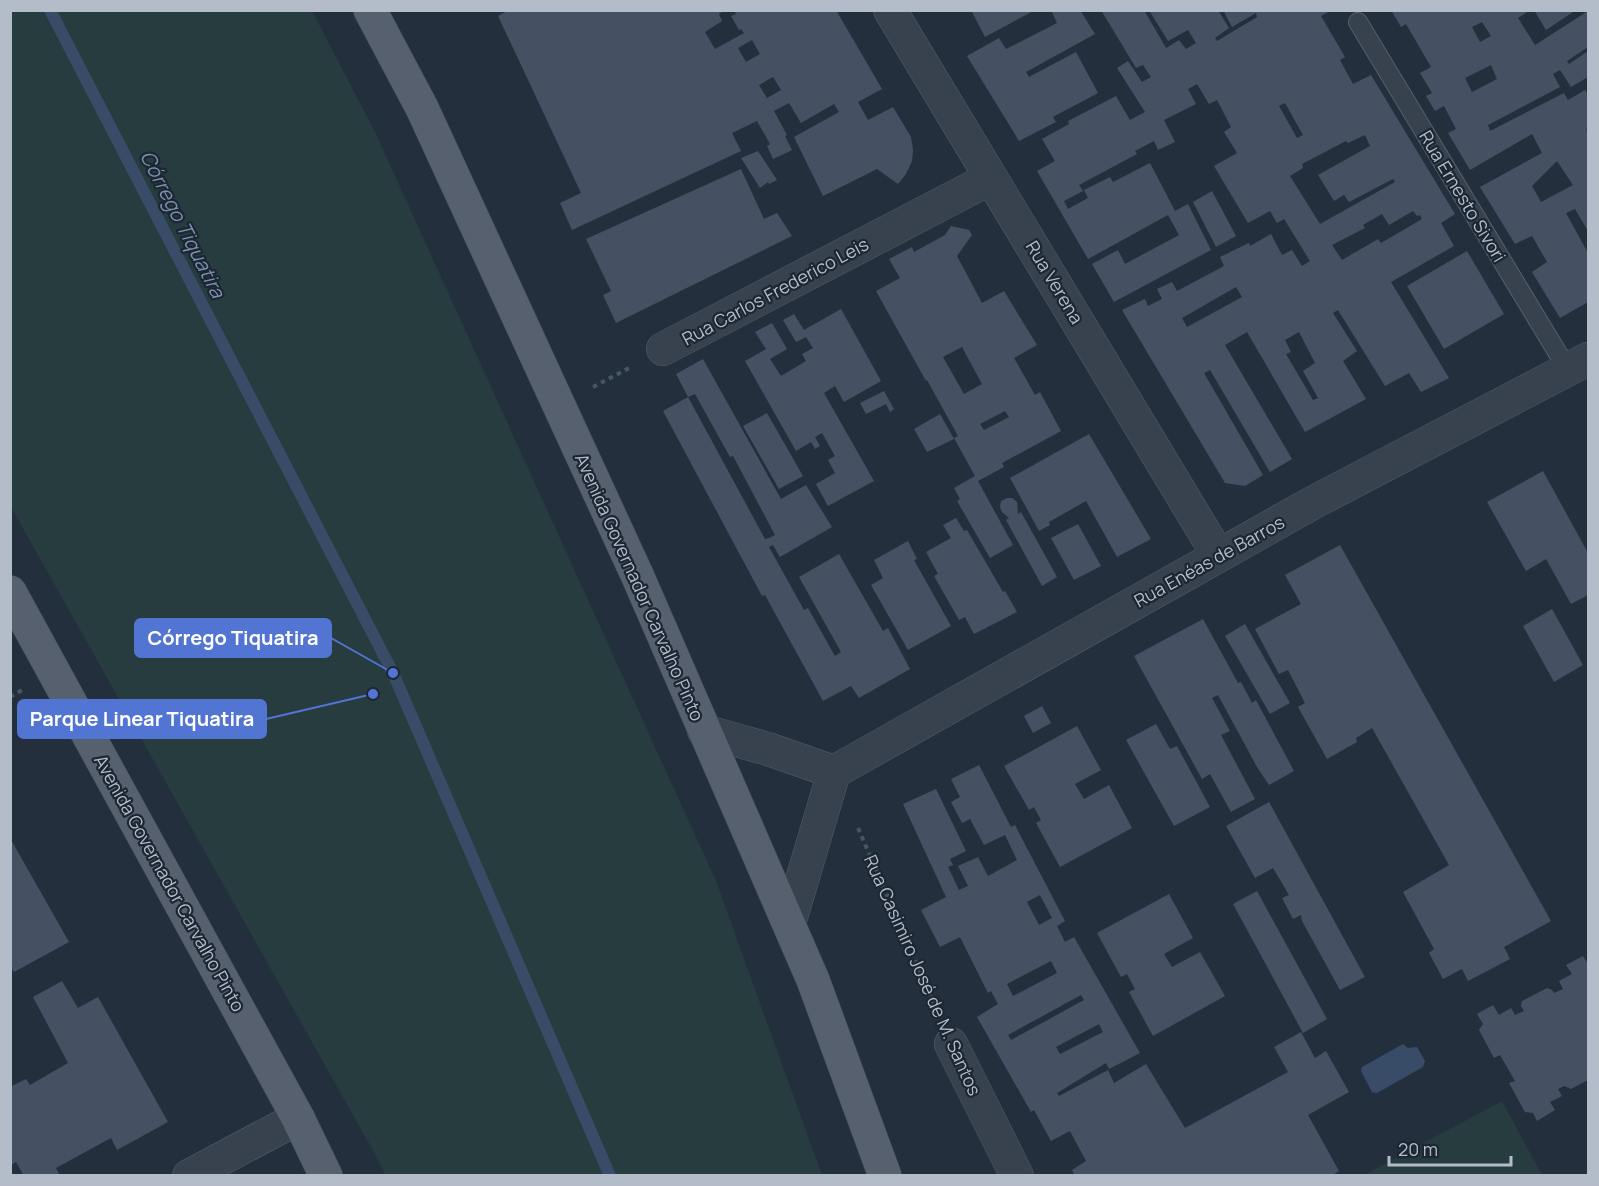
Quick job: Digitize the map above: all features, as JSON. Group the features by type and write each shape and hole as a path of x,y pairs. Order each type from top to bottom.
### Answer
{"main road":[{"name":"Avenida Governador Carvalho Pinto","path":"370,10 422,108 638,577 813,981 885,1176"},
{"name":"Avenida Governador Carvalho Pinto","path":"10,592 298,1118 326,1176"}],"street":[{"name":"Rua Verena","path":"890,10 1218,555"},
{"name":"Rua Carlos Frederico Leis","path":"663,349 991,178"},
{"name":"Rua Enéas de Barros","path":"834,772 1316,501 1578,364"},
{"path":"704,731 768,749 834,772 789,924"},
{"name":"Rua Casimiro José de M. Santos","path":"951,1044 1017,1176"},
{"path":"189,1176 298,1118"}],"lane":[{"name":"Rua Ernesto Sivori","path":"1358,22 1578,364"}],"path":[{"name":"Rua Carlos Frederico Leis","path":"558,405 663,349"},
{"name":"Rua Casimiro José de M. Santos","path":"857,826 951,1044"}],"green space":[{"path":"10,11 312,11 375,132 716,881 822,1175 385,1175 11,507"},
{"path":"1502,1101 1542,1175 1364,1175"}],"water":[{"path":"1403,1044 1408,1048 1417,1047 1425,1061 1423,1067 1377,1093 1372,1092 1361,1071 1362,1067"}],"building":[{"path":"509,10 725,10 719,14 722,21 705,32 715,49 744,33 741,29 739,30 731,16 736,14 734,10 836,10 882,89 858,102 868,120 893,107 911,137 912,161 898,184 877,169 823,196 794,137 839,112 834,104 801,123 789,103 774,111 792,150 773,159 767,146 770,144 757,121 732,133 741,151 572,230 560,203 581,193 498,16","holes":["752,40 760,54 746,62 738,48","773,77 781,90 767,98 759,85"]},
{"path":"971,10 1035,10 985,37"},
{"path":"1051,10 1080,10 1095,34 1026,72 1029,77 1076,52 1098,93 1053,117 1056,122 1019,141 967,56 999,38 1006,49 1057,23"},
{"path":"1101,10 1144,10 1166,48 1179,40 1186,49 1196,43 1188,30 1168,41 1149,10 1218,10 1229,28 1215,38 1217,41 1257,17 1256,13 1232,27 1223,10 1332,10 1321,16 1345,57 1340,60 1353,84 1371,75 1455,214 1441,223 1454,246 1391,282 1449,378 1421,392 1409,373 1385,386 1338,310 1333,313 1357,351 1343,361 1366,399 1305,432 1247,332 1225,345 1292,459 1270,472 1210,370 1204,373 1263,475 1245,486 1225,483 1122,310 1145,299 1148,306 1162,299 1157,289 1172,282 1177,291 1224,266 1220,257 1249,243 1250,246 1271,234 1282,255 1292,250 1302,266 1310,261 1284,219 1277,223 1270,211 1248,223 1214,166 1237,153 1224,132 1231,127 1217,100 1209,104 1197,84 1188,89 1196,104 1164,120 1175,142 1158,150 1154,141 1135,151 1137,154 1079,185 1083,191 1064,201 1068,209 1088,198 1084,190 1110,177 1113,182 1150,163 1175,211 1188,204 1211,250 1114,302 1092,264 1118,250 1125,264 1179,235 1168,215 1088,259 1037,171 1055,161 1042,139 1069,124 1068,121 1116,96 1130,120 1145,112 1117,68 1128,61 1142,82 1151,77 1143,65 1136,68","holes":["1285,103 1303,135 1297,138 1279,106","1365,135 1370,146 1318,175 1334,201 1344,195 1349,202 1393,179 1395,182 1320,224 1290,176 1303,168 1302,164 1346,141 1348,143","1413,211 1422,219 1381,243 1378,239 1342,260 1332,245 1365,228 1363,225 1382,214 1389,225","1236,287 1242,297 1187,327 1182,318","1299,332 1315,363 1303,371 1318,398 1313,400 1286,354 1291,352 1285,340"]},
{"path":"1391,10 1530,10 1518,18 1535,45 1588,11 1588,47 1567,61 1569,64 1588,51 1588,77 1571,87 1560,70 1553,74 1560,87 1488,125 1490,131 1564,93 1568,100 1585,90 1588,94 1588,127 1586,129 1588,134 1588,231 1575,209 1566,213 1588,253 1588,302 1560,318 1532,272 1547,262 1532,236 1515,244 1480,187 1542,153 1532,134 1470,170 1448,133 1456,129 1444,106 1435,111 1426,96 1432,93 1420,73 1431,67 1406,24 1401,27","holes":["1482,22 1491,36 1480,42 1472,27","1491,65 1497,79 1472,92 1465,78","1557,161 1573,185 1541,202 1532,186"]},
{"path":"1534,10 1576,10 1546,30"},
{"path":"758,151 777,180 769,184 768,182 760,188 741,158"},
{"path":"741,169 764,219 777,213 792,236 616,323 603,295 611,291 586,239"},
{"path":"1212,191 1236,236 1216,247 1193,202"},
{"path":"951,226 969,230 972,235 957,256 982,303 1004,291 1037,345 1014,358 1035,395 1040,392 1061,431 1002,463 1004,467 978,481 1013,545 990,558 957,501 960,499 954,488 975,476 954,438 958,436 876,291 900,278 889,259 912,247 914,252 945,235","holes":["962,347 982,384 964,394 943,357","1005,411 1009,417 984,430 980,424"]},
{"path":"1467,251 1504,314 1444,349 1407,286"},
{"path":"841,309 881,381 844,402 835,386 824,393 874,481 828,506 816,484 835,473 828,460 835,456 822,433 815,437 820,446 815,449 811,442 796,451 745,361 766,349 755,332 772,323 787,349 770,359 781,376 806,361 802,354 813,348 806,337 796,342 783,320 794,314 804,330"},
{"path":"703,359 781,499 806,485 832,527 780,557 773,545 769,547 804,610 808,608 835,656 841,652 799,577 839,554 883,631 888,628 910,669 859,698 851,686 823,701 765,595 762,596 663,411 688,397 676,374","holes":["695,394 730,457 733,456 775,535 765,539 688,397"]},
{"path":"884,391 894,409 890,412 886,404 866,414 860,403"},
{"path":"767,413 803,476 779,489 743,426"},
{"path":"940,414 954,439 927,452 914,429"},
{"path":"1089,434 1151,539 1117,557 1086,501 1049,522 1050,525 1039,531 1010,478"},
{"path":"1543,471 1588,553 1588,595 1571,604 1546,559 1526,571 1487,502"},
{"path":"1012,498 1017,502 1018,514 1021,512 1057,577 1042,586 1006,520 1009,518 1000,507 1001,501"},
{"path":"956,518 964,531 967,530 1017,612 974,634 965,617 959,620 934,576 938,574 926,552 951,538 943,525"},
{"path":"1078,524 1101,566 1074,580 1051,538"},
{"path":"908,541 917,559 914,560 951,626 908,650 871,585 883,578 874,560"},
{"path":"1340,545 1551,921 1504,947 1510,959 1468,981 1462,969 1443,979 1429,953 1434,949 1403,892 1449,865 1372,728 1356,738 1357,742 1327,759 1298,707 1305,703 1288,670 1279,674 1255,629 1301,604 1285,575"},
{"path":"1552,609 1583,665 1554,682 1523,626"},
{"path":"1203,619 1238,683 1241,682 1252,703 1256,700 1294,771 1269,785 1218,695 1212,698 1230,731 1221,735 1255,799 1231,812 1210,774 1202,779 1134,656"},
{"path":"1245,624 1290,703 1270,714 1225,636"},
{"path":"1042,706 1051,723 1033,733 1024,716"},
{"path":"1156,724 1170,749 1177,746 1210,807 1174,826 1126,740"},
{"path":"1077,726 1101,770 1075,784 1084,799 1109,785 1132,828 1060,867 1036,823 1041,820 1034,807 1029,810 1004,766"},
{"path":"979,765 1011,827 1015,825 1065,921 1057,926 1065,942 1074,937 1140,1053 1109,1069 1106,1063 1057,1093 1059,1096 1108,1070 1114,1083 1146,1064 1185,1128 1288,1072 1274,1047 1301,1032 1315,1058 1326,1051 1349,1092 1308,1115 1339,1171 1331,1176 1075,1176 1072,1170 1086,1161 1070,1131 1051,1141 1034,1110 1031,1112 977,1017 998,1004 991,991 988,993 960,937 940,947 921,910 946,897 903,804 936,789 966,851 950,859 953,865 948,867 959,890 968,886 958,866 978,857 988,876 1017,860 1005,835 984,845 970,819 962,823 951,802 960,797 951,779","holes":["1040,895 1052,918 1039,925 1027,902","1051,961 1057,973 1013,996 1007,984","1081,995 1084,1000 1011,1040 1008,1035","1099,1024 1103,1032 1060,1054 1056,1047"]},
{"path":"1269,802 1365,977 1340,990 1302,921 1301,915 1293,919 1282,898 1289,895 1273,868 1255,878 1226,826"},
{"path":"10,838 69,942 14,972 10,966"},
{"path":"1257,891 1327,1019 1303,1033 1233,904"},
{"path":"1169,894 1193,938 1164,954 1172,967 1200,952 1225,996 1153,1036 1129,992 1135,989 1127,974 1121,977 1097,933"},
{"path":"1583,956 1588,964 1588,1080 1571,1089 1564,1086 1558,1089 1562,1096 1550,1102 1555,1110 1537,1121 1533,1113 1525,1112 1509,1083 1515,1081 1500,1055 1494,1058 1479,1030 1483,1024 1477,1014 1493,1005 1499,1015 1511,1008 1515,1015 1524,1011 1521,1006 1522,1001 1547,988 1554,993 1563,989 1559,981 1572,974 1566,965"},
{"path":"62,981 78,1008 98,997 168,1122 117,1150 111,1138 56,1168 60,1176 24,1176 16,1162 10,1166 10,1087 26,1079 30,1085 68,1063 33,997"}],"waterway":[{"name":"Córrego Tiquatira","path":"50,10 393,673 610,1176"}],"place":[{"name":"Córrego Tiquatira","path":"393,673"},
{"name":"Parque Linear Tiquatira","path":"373,694"}]}
